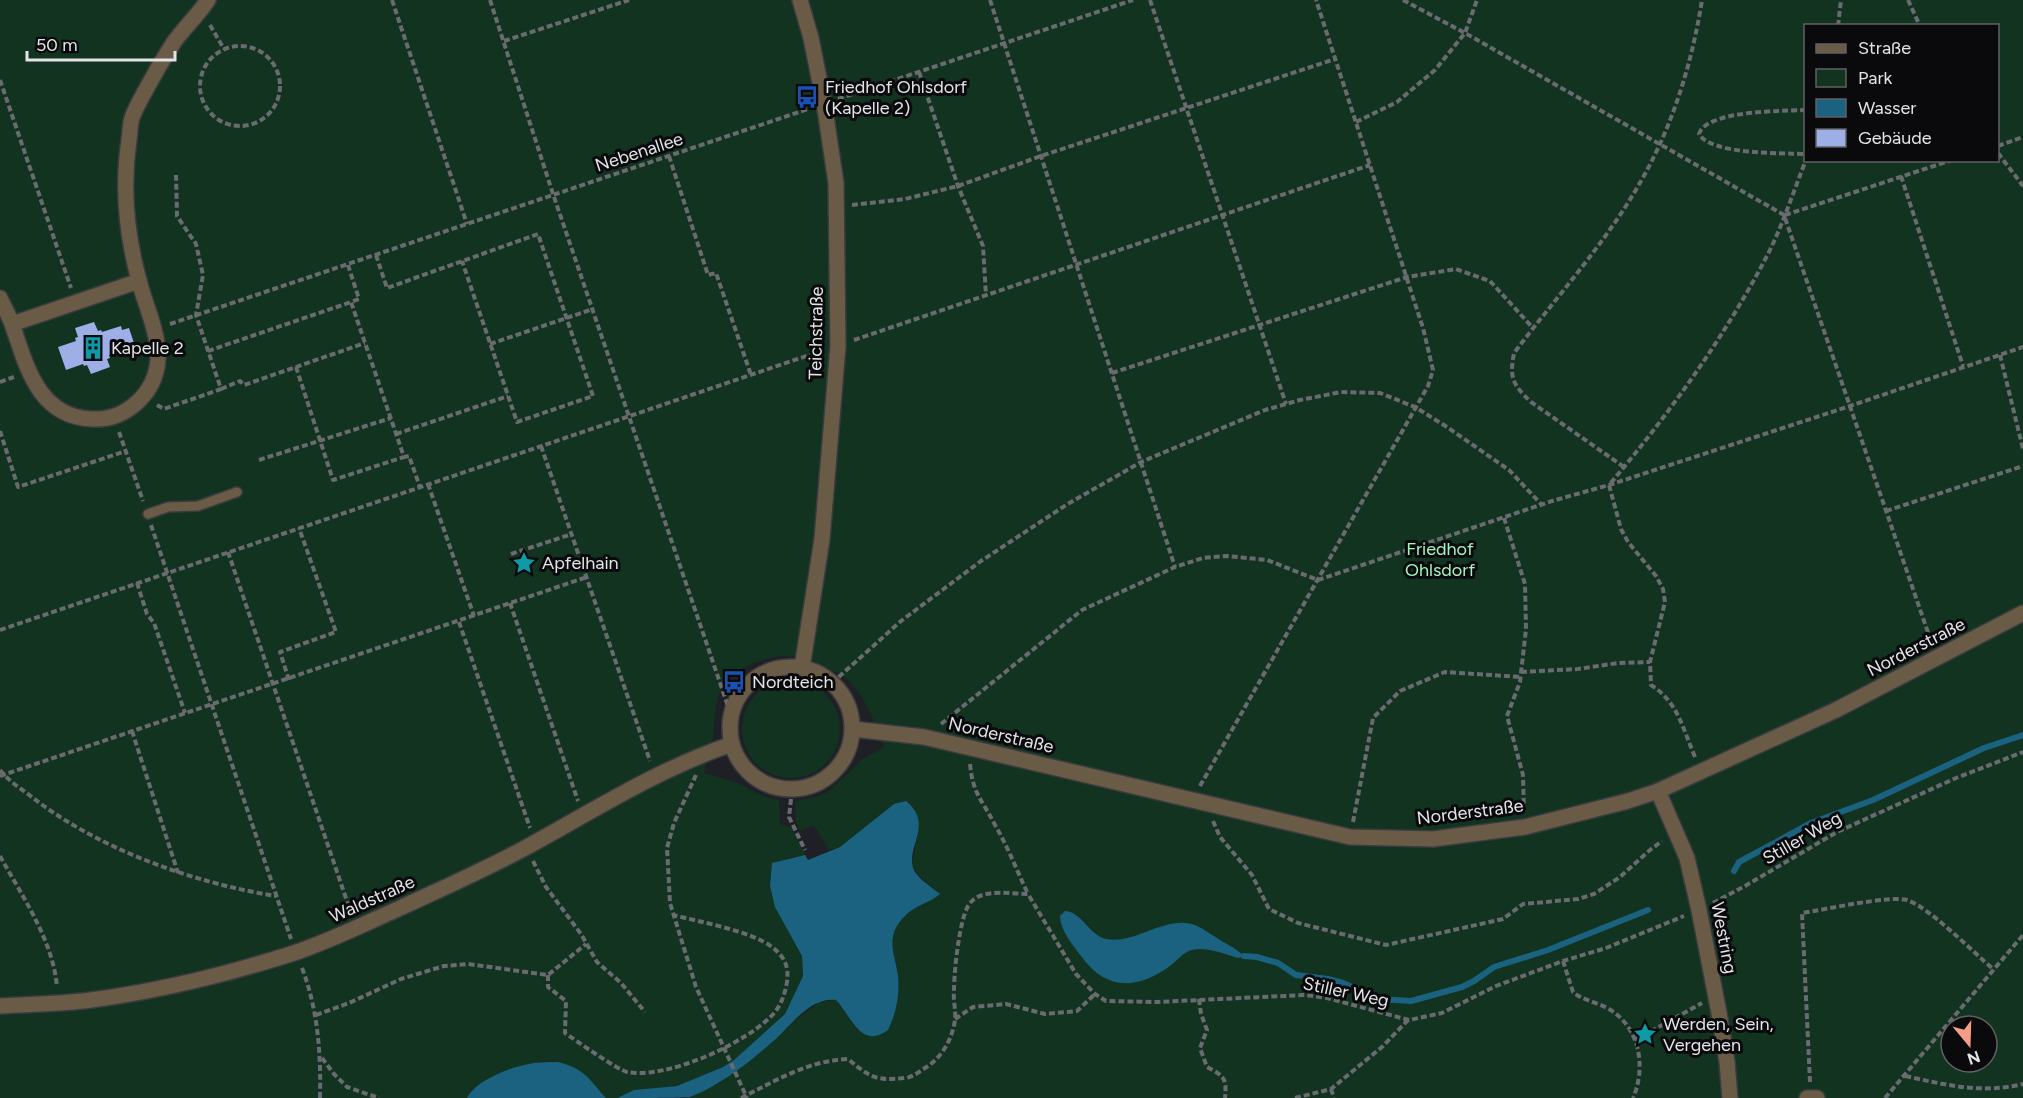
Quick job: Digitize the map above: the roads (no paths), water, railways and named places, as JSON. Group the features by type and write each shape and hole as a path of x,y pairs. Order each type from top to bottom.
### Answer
{"street":[{"name":"Teichstraße","path":"800,0 811,38 824,104 836,183 838,346 822,539 802,668"},
{"path":"0,298 12,324 28,372 52,405 72,416 99,420 125,412 143,397 155,374 158,360 129,231 125,169 132,118 153,76 176,40 205,4"},
{"path":"12,324 139,281"},
{"name":"Norderstraße","path":"853,729 924,737 1350,837 1433,839 1524,827 1629,801 1658,791 1836,710 2023,613"},
{"path":"802,668 813,671 832,683 847,704 853,729 850,748 841,765 828,778 811,787 792,790 776,788 760,782 747,772 738,759 732,744 731,715 737,699 759,676 780,669 802,668"},
{"name":"Waldstraße","path":"0,1006 90,1000 174,985 237,970 296,952 356,928 464,878 530,845 655,776 702,754 732,744"},
{"name":"Westring","path":"1658,791 1687,858 1716,996 1727,1062 1730,1098"},
{"path":"1809,1098 1817,1098"}],"lane":[{"path":"148,514 168,507 198,506 237,492"}],"water":[{"path":"906,801 918,819 919,828 912,855 915,872 940,894 909,912 895,931 893,945 898,976 898,997 888,1030 879,1035 864,1034 836,1000 826,1000 808,1008 752,1059 701,1092 690,1097 617,1098 634,1090 677,1086 723,1067 734,1060 785,1014 803,976 802,956 775,907 770,886 772,863 805,855 808,860 840,847 894,804"},
{"path":"1065,911 1076,915 1100,937 1106,939 1129,938 1174,923 1186,923 1197,926 1244,956 1238,958 1197,949 1186,953 1158,974 1146,979 1134,983 1111,981 1091,967 1071,942 1060,916"},
{"path":"558,1062 580,1071 606,1098 467,1098 477,1086 503,1072 532,1063"}],"waterway":[{"path":"1734,871 1739,862 1811,823 1873,800 1984,748 2023,735"},
{"path":"1244,956 1278,963 1296,975 1343,983 1380,999 1411,1001 1462,987 1494,967 1548,950 1648,910"}],"place":[{"name":"Friedhof Ohlsdorf (Kapelle 2)","path":"807,97"},
{"name":"Kapelle 2","path":"93,348"},
{"name":"Apfelhain","path":"524,563"},
{"name":"Nordteich","path":"734,682"},
{"name":"Werden, Sein, Vergehen","path":"1645,1034"}],"park label":[{"name":"Friedhof Ohlsdorf","path":"1440,559"}]}
